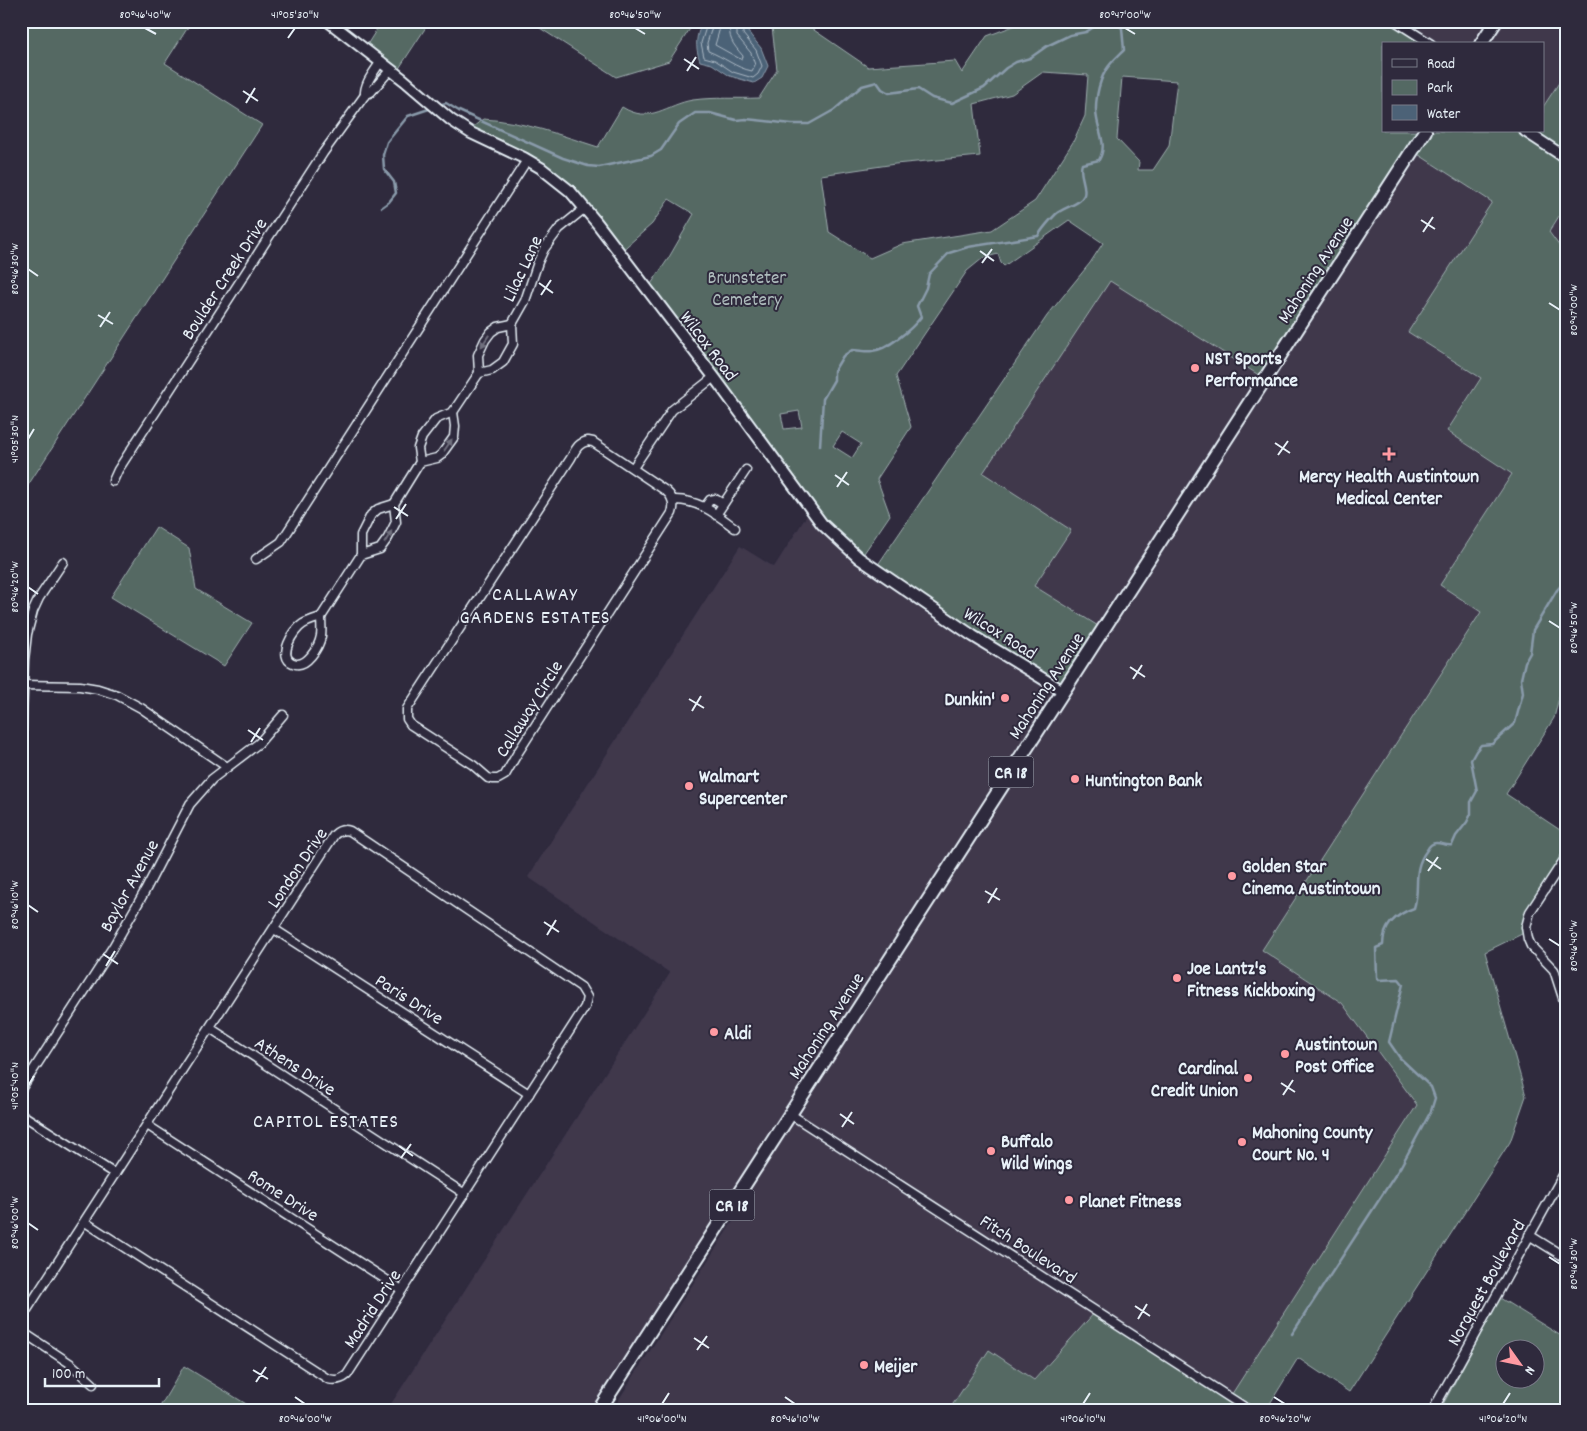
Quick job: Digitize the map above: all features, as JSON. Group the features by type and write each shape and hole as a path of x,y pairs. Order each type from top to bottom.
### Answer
{"main road":[{"path":"1482,42 1496,21"},
{"name":"Mahoning Avenue","path":"600,1410 1424,132"}],"street":[{"name":"Wilcox Road","path":"328,21 381,61 451,120 471,133 527,160 570,191 714,377 822,524 846,547 859,558 973,636 1063,691"},
{"path":"1395,21 1428,42"},
{"name":"Boulder Creek Drive","path":"113,481 118,470 323,153 364,95 369,81 381,61"},
{"name":"Boulder Creek Drive","path":"364,95 371,92 390,69"},
{"path":"1527,132 1566,158"},
{"path":"256,559 281,542 527,160"},
{"name":"Lilac Lane","path":"512,324 498,327 485,340 478,356 480,373 492,370 503,362 513,344 512,324 525,301 544,249 559,229 585,208"},
{"path":"361,555 380,549 388,538 396,522 394,504 420,462 418,448 422,437 432,422 453,412 480,373"},
{"path":"633,468 672,410 714,377"},
{"path":"420,462 438,458 454,437 453,412"},
{"name":"Callaway Circle","path":"582,442 593,442 666,490 673,500 674,508 672,513 524,742 505,775 498,779 488,778 473,765 411,725 407,718 408,709 566,466 577,446 582,442"},
{"path":"716,514 746,470"},
{"path":"705,507 710,500 715,499 723,504"},
{"path":"673,500 683,500 705,507 735,528"},
{"path":"321,617 322,633 318,645 304,662 291,663 286,650 291,638 303,624 321,617 361,555 361,535 371,515 378,509 394,504"},
{"path":"21,753 22,684 25,646 30,622 39,598 63,562"},
{"path":"22,684 80,686 117,695 141,708 227,767"},
{"name":"Baylor Avenue","path":"21,1089 113,947 190,804 212,779 259,743 284,716"},
{"name":"London Drive","path":"21,1319 334,834 342,830 350,831 582,987 587,997"},
{"path":"1566,856 1530,912 1526,927 1531,946 1554,970 1566,1007"},
{"name":"Paris Drive","path":"274,929 529,1094"},
{"name":"Madrid Drive","path":"84,1222 332,1380 343,1378 348,1375 585,1007 587,997"},
{"name":"Athens Drive","path":"210,1028 465,1194"},
{"path":"21,1114 115,1174"},
{"name":"Fitch Boulevard","path":"790,1114 1238,1407 1249,1410"},
{"name":"Rome Drive","path":"147,1125 402,1290"},
{"name":"Norquest Boulevard","path":"1433,1410 1566,1170"},
{"path":"1529,1235 1566,1258"},
{"path":"21,1331 71,1364 93,1384"}],"shaded area":[{"path":"1395,21 1566,21 1566,72 1544,105 1544,42 1428,42"},
{"path":"1423,132 1527,132 1481,378 1447,431 1512,474 1441,585 1481,612 1262,950 1342,1003 1417,1105 1230,1398 1096,1311 1034,1380 989,1351 949,1410 612,1410 753,1190 745,1184 599,1410 387,1410 670,973 528,877 740,546 774,567 811,509 875,569 1034,586 953,454 1047,316 1081,274"},
{"path":"1566,205 1566,255 1549,232"}],"green space":[{"path":"21,21 192,21 165,63 262,125 21,496"},
{"path":"382,21 430,21 396,73 365,48"},
{"path":"529,21 695,21 669,61 616,77"},
{"name":"Brunsteter Cemetery","path":"769,21 811,21 808,26 868,67 955,61 962,73 987,36 1027,21 1395,21 1428,42 1382,42 1382,132 1544,132 1544,105 1566,72 1566,205 1549,232 1566,255 1566,669 1554,718 1506,794 1566,834 1566,857 1530,912 1526,932 1485,952 1526,1096 1510,1142 1349,1392 1298,1358 1266,1410 1249,1410 1240,1404 1236,1410 949,1410 989,1350 1034,1380 1096,1311 1230,1397 1417,1105 1342,1003 1262,950 1481,612 1440,585 1512,474 1447,431 1481,378 1408,332 1492,202 1413,151 1265,379 1110,281 983,473 1071,530 1034,586 1103,629 1063,691 875,569 1047,316 1090,263 1103,243 1069,220 1004,266 998,254 983,258 967,271 896,376 911,427 877,479 890,515 860,559 845,547 647,290 668,259 694,214 669,199 652,224 619,253 555,178 468,131 483,119 498,120 541,129 598,147 622,107 632,112 650,114 693,100 759,98 777,70 772,27","holes":["1043,72 1088,75 1085,116 1073,142 1035,201 992,230 902,244 870,258 829,232 821,175 895,164 980,156 974,104 1012,94","1122,77 1177,81 1169,146 1153,170 1138,170 1139,162 1117,139","799,411 802,427 784,429 781,414","842,432 861,444 852,458 833,446"]},
{"path":"156,527 189,548 196,589 252,623 224,666 111,597"},
{"path":"1500,1298 1566,1339 1566,1410 1440,1410"},
{"path":"184,1366 256,1410 158,1410"}],"water":[{"path":"704,21 749,21 748,32 761,48 768,66 762,78 754,83 730,76 712,64 700,61 697,41"}],"waterway":[{"path":"439,105 446,103 459,111 563,158 588,166 599,167 651,156 661,150 679,124 695,113 710,113 736,120 746,119 809,124 834,110 862,86 877,82 882,89 889,93 918,89 932,98 952,103 984,88 1006,68 1016,62 1030,58 1047,46 1070,35 1086,32 1103,21"},
{"path":"820,446 823,399 834,380 834,371 843,356 852,350 878,350 899,338 912,327 921,317 917,306 926,288 929,274 949,253 968,247 1038,236 1056,214 1082,198 1085,191 1081,172 1082,164 1099,160 1102,150 1102,140 1096,113 1099,88 1108,67 1124,50 1122,28 1113,21"},
{"path":"382,207 396,193 394,182 384,169 383,155 387,142 408,116 432,108"},
{"path":"1292,1334 1401,1166 1431,1111 1435,1098 1431,1087 1400,1058 1389,1042 1403,984 1399,979 1379,980 1377,977 1376,948 1383,945 1385,932 1392,921 1414,908 1419,865 1429,847 1435,843 1452,845 1456,836 1467,822 1471,814 1471,802 1477,791 1471,760 1481,745 1492,744 1515,723 1523,693 1521,679 1525,662 1530,653 1533,630 1557,590 1566,580"}],"place":[{"name":"NST Sports Performance","path":"1195,368"},
{"name":"Mercy Health Austintown Medical Center","path":"1389,454"},
{"name":"Dunkin'","path":"1005,698"},
{"name":"Huntington Bank","path":"1075,779"},
{"name":"Walmart Supercenter","path":"689,786"},
{"name":"Golden Star Cinema Austintown","path":"1232,876"},
{"name":"Joe Lantz's Fitness Kickboxing","path":"1177,978"},
{"name":"Aldi","path":"714,1032"},
{"name":"Austintown Post Office","path":"1285,1054"},
{"name":"Cardinal Credit Union","path":"1248,1078"},
{"name":"Mahoning County Court No. 4","path":"1242,1142"},
{"name":"Buffalo Wild Wings","path":"991,1151"},
{"name":"Planet Fitness","path":"1069,1200"},
{"name":"Meijer","path":"864,1365"}],"district":[{"name":"CALLAWAY GARDENS ESTATES","path":"535,604"},
{"name":"CAPITOL ESTATES","path":"326,1120"}]}
